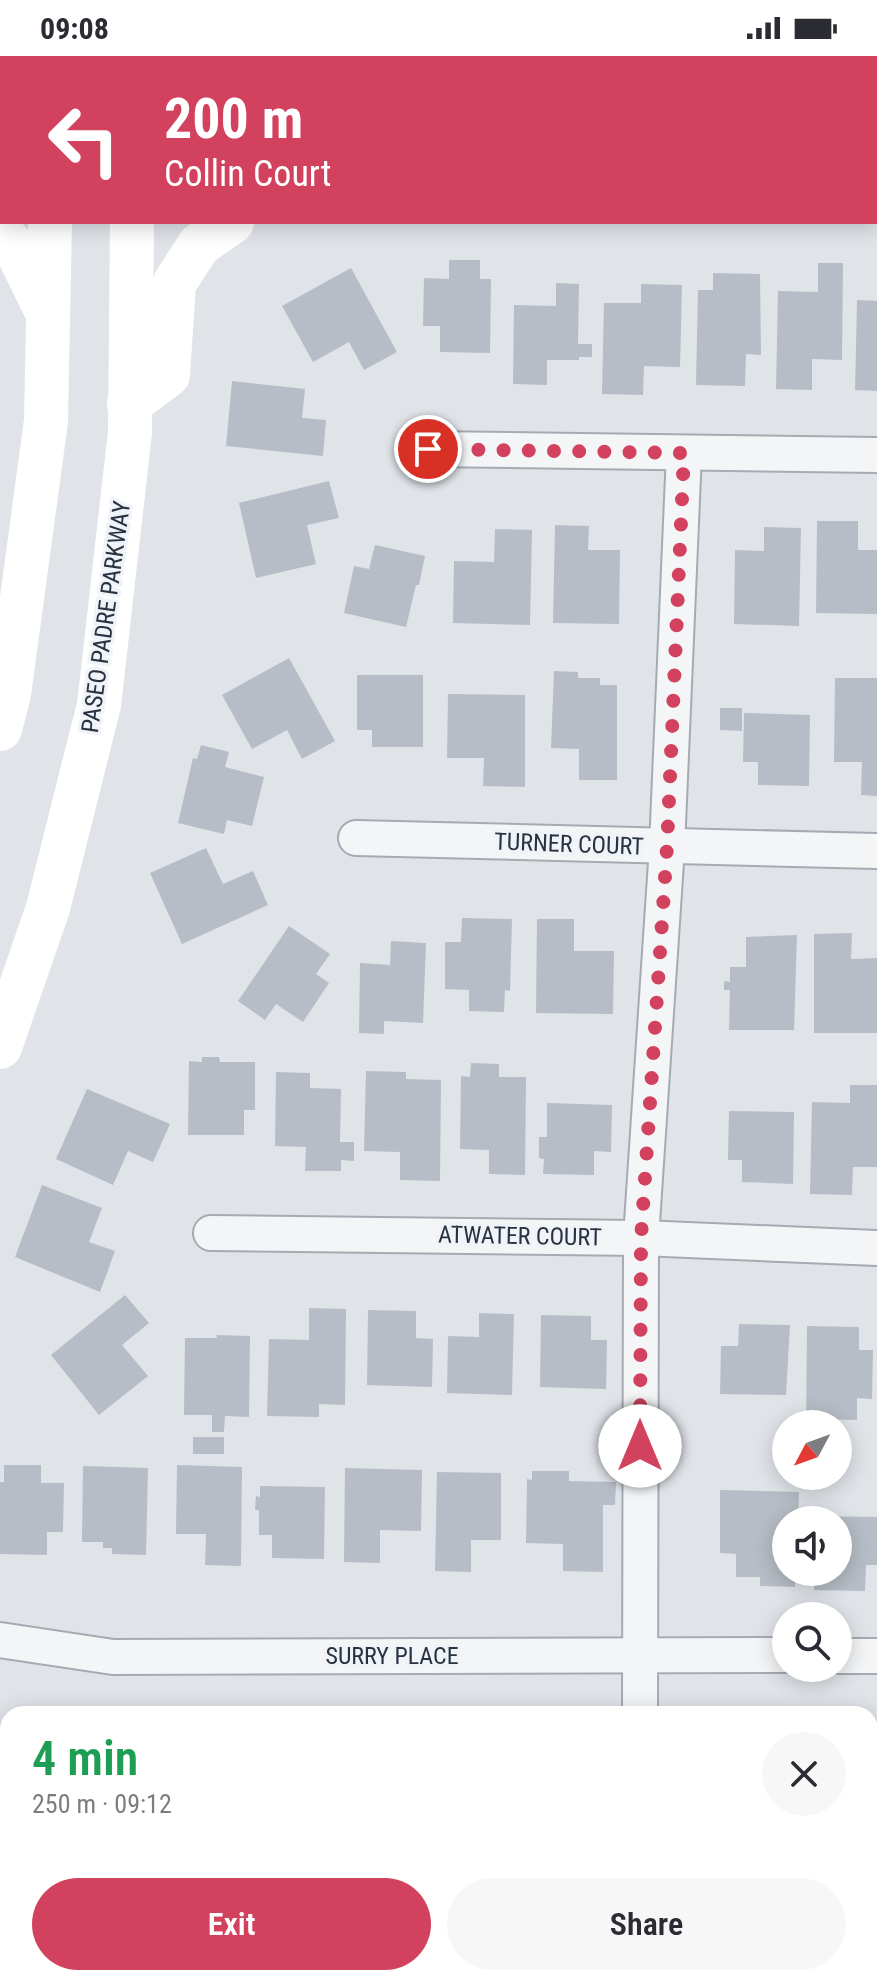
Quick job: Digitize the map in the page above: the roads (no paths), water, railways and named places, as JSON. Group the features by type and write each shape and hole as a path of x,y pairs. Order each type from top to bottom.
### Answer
{"main road":[{"path":"0,729 9,694 46,421 50,224"},
{"name":"PASEO PADRE PARKWAY","path":"0,1047 48,908 99,705 130,432 132,224"},
{"path":"129,404 168,375 173,289 178,275 199,245 229,224"},
{"path":"0,231 18,253 48,314"}],"street":[{"path":"428,449 877,455"},
{"path":"640,1706 641,1238 667,847 684,453"},
{"name":"TURNER COURT","path":"356,838 877,851"},
{"name":"ATWATER COURT","path":"211,1233 641,1238 877,1248"},
{"name":"SURRY PLACE","path":"0,1640 113,1657 772,1655"},
{"path":"852,1656 877,1656"}]}
